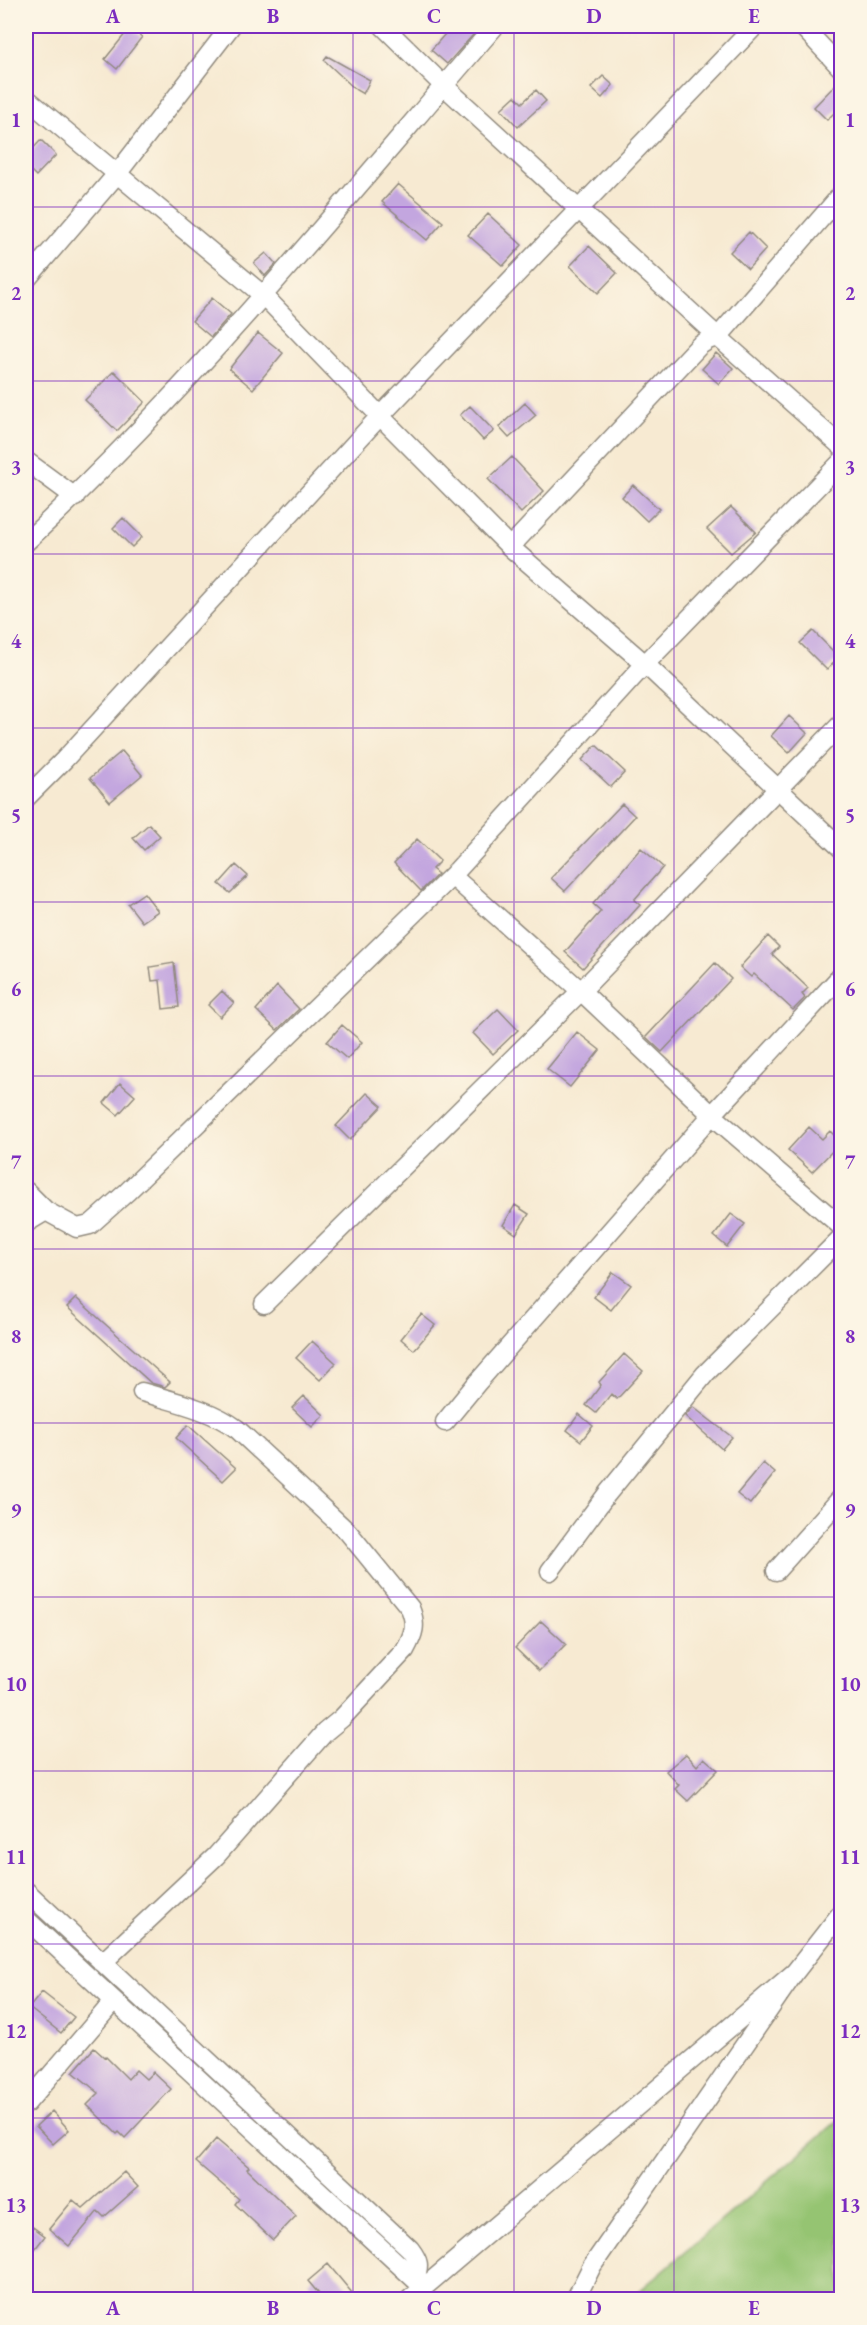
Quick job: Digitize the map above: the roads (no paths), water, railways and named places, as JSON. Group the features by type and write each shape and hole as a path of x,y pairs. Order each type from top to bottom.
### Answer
{"street":[{"path":"26,280 117,174 231,26"},
{"path":"383,26 443,85 718,337 842,447"},
{"path":"26,542 75,497 264,296 495,26"},
{"path":"26,798 72,752 380,416 755,26"},
{"path":"801,26 842,69"},
{"path":"26,98 264,296 510,547 645,664 842,849"},
{"path":"510,547 699,346 718,337 842,194"},
{"path":"26,461 75,497"},
{"path":"26,1191 46,1211 77,1228 90,1225 269,1055 452,876 645,664 842,461"},
{"path":"264,1304 581,991 842,723"},
{"path":"452,876 581,991 712,1115 842,1227"},
{"path":"446,1422 485,1374 712,1115 842,975"},
{"path":"26,1223 46,1211"},
{"path":"550,1571 607,1494 705,1374 842,1237"},
{"path":"102,1963 237,1834 325,1732 342,1718 405,1650 411,1640 415,1621 410,1608 348,1532 237,1429 222,1418 142,1392"},
{"path":"776,1571 842,1497"},
{"path":"26,1891 410,2249 419,2261 419,2283"},
{"path":"575,2300 592,2266 795,1972 842,1912"},
{"path":"26,1919 419,2283"},
{"path":"409,2300 419,2283 795,1972"},
{"path":"26,2101 113,2002"}]}
